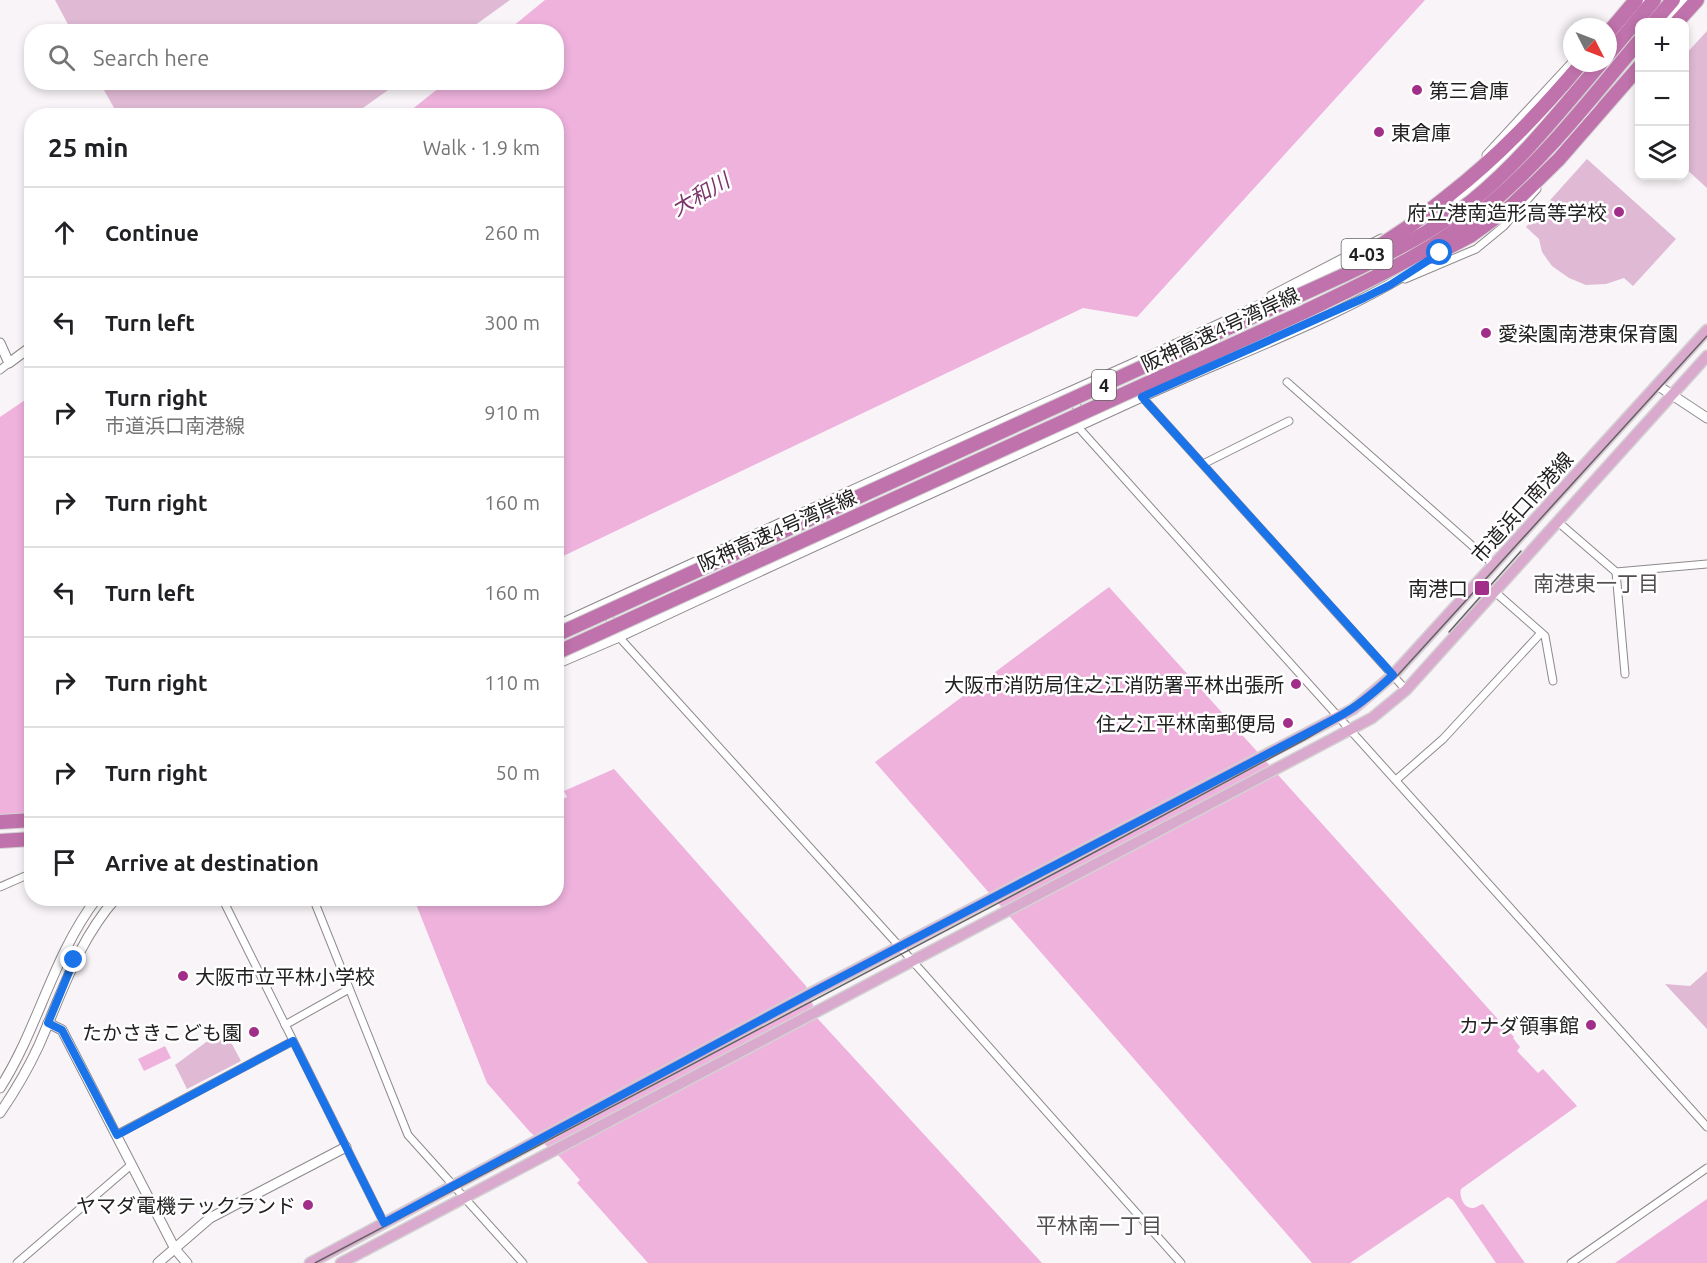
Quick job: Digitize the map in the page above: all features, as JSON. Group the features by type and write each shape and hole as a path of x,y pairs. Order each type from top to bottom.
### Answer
{"highway":[{"path":"1617,44 1654,0"},
{"path":"1657,18 1673,0"},
{"path":"1680,18 1696,0"},
{"path":"1617,21 1632,2"},
{"name":"阪神高速4号湾岸線","path":"564,648 1304,312 1419,254 1487,207 1545,152 1635,46"},
{"name":"4-03","path":"1280,304 1356,262 1411,225 1466,182 1524,129 1574,72"},
{"name":"阪神高速4号湾岸線","path":"564,631 1344,275 1404,245 1444,221 1472,200 1532,144 1593,72"},
{"name":"4-03","path":"1304,312 1409,267 1470,236 1491,222 1544,175 1635,72"},
{"path":"0,822 24,820"},
{"path":"0,841 24,840"}],"main road":[{"name":"市道浜口南港線","path":"310,1263 811,993 1338,717 1368,698 1393,675 1707,330"},
{"name":"市道浜口南港線","path":"341,1263 1351,730 1384,709 1406,690 1707,356"}],"street":[{"path":"1617,33 1645,0"},
{"path":"1668,18 1684,0"},
{"path":"1688,18 1704,0"},
{"path":"1614,18 1632,2"},
{"path":"1390,285 1468,233 1521,188 1555,152 1635,57"},
{"path":"1233,317 1286,286 1392,232 1441,196 1488,153 1563,72"},
{"path":"564,622 823,502 1233,317 1397,236 1440,211 1505,158 1583,72"},
{"path":"564,661 1390,285 1460,258 1489,240 1518,211 1635,78"},
{"path":"0,343 9,363"},
{"path":"0,370 24,352"},
{"path":"1287,382 1494,565"},
{"path":"1657,386 1707,418"},
{"path":"1075,390 1078,427 1707,1127"},
{"path":"1142,397 1406,690"},
{"path":"1203,464 1289,421"},
{"path":"1558,522 1616,572 1624,674"},
{"path":"1616,572 1707,564"},
{"path":"1495,592 1545,636 1553,681"},
{"path":"603,605 619,637 900,947 1181,1263"},
{"path":"1396,780 1443,739 1541,633"},
{"path":"0,887 24,876"},
{"path":"0,1088 23,1044 61,957 91,906"},
{"path":"0,1113 27,1069 74,960 110,906"},
{"path":"226,906 384,1223"},
{"path":"316,906 408,1135 524,1263"},
{"path":"285,1025 349,990"},
{"path":"48,1023 62,1030 175,1249 187,1263"},
{"path":"117,1135 293,1041"},
{"path":"158,1263 210,1218 346,1147"},
{"path":"17,1263 131,1166"},
{"path":"1571,1263 1707,1168"}],"shaded area":[{"path":"55,0 510,0 477,24 68,24"},
{"path":"1707,31 1707,188 1689,172 1689,51"},
{"path":"104,90 388,90 363,108 114,108"},
{"path":"1587,159 1676,239 1633,286 1624,278 1606,284 1586,285 1569,278 1552,266 1542,252 1539,239 1526,227"},
{"path":"1707,971 1707,1029 1665,984 1690,986"},
{"path":"224,1029 241,1061 187,1089 175,1065"}],"water":[{"name":"大和川","path":"545,0 1425,0 1137,317 1083,308 564,556 564,108 414,108 436,90 564,90 564,24 516,24"},
{"path":"24,401 24,813 0,825 0,417"},
{"path":"1109,587 1514,1037 1520,1047 1517,1051 1538,1073 1543,1069 1577,1106 1461,1189 1464,1204 1473,1208 1483,1204 1525,1263 1496,1263 1453,1200 1448,1197 1350,1263 1312,1263 875,762"},
{"path":"614,769 806,986 818,1019 1042,1263 648,1263 577,1183 580,1180 560,1157 530,1132 487,1083 417,906 564,906 564,798 567,797 564,791"},
{"path":"165,1046 171,1058 144,1071 138,1059"},
{"path":"1707,1199 1707,1263 1615,1263"}],"tram line":[{"path":"315,1263 1078,861 1304,740 1355,710 1398,675 1707,336"},
{"path":"1449,632 1521,551"}],"place":[{"name":"第三倉庫","path":"1417,90"},
{"name":"東倉庫","path":"1379,132"},
{"name":"府立港南造形高等学校","path":"1619,212"},
{"name":"愛染園南港東保育園","path":"1486,333"},
{"name":"南港口","path":"1482,588"},
{"name":"大阪市消防局住之江消防署平林出張所","path":"1296,684"},
{"name":"住之江平林南郵便局","path":"1288,723"},
{"name":"大阪市立平林小学校","path":"183,976"},
{"name":"カナダ領事館","path":"1591,1025"},
{"name":"たかさきこども園","path":"254,1032"},
{"name":"ヤマダ電機テックランド","path":"308,1205"}],"district":[{"name":"南港東一丁目","path":"1596,583"},
{"name":"平林南一丁目","path":"1099,1225"}],"route":[{"path":"74,960 48,1023 62,1030 117,1135 293,1041 384,1223 811,993 1353,709 1380,687 1393,675 1142,397 1364,298 1390,285 1440,253"}]}
